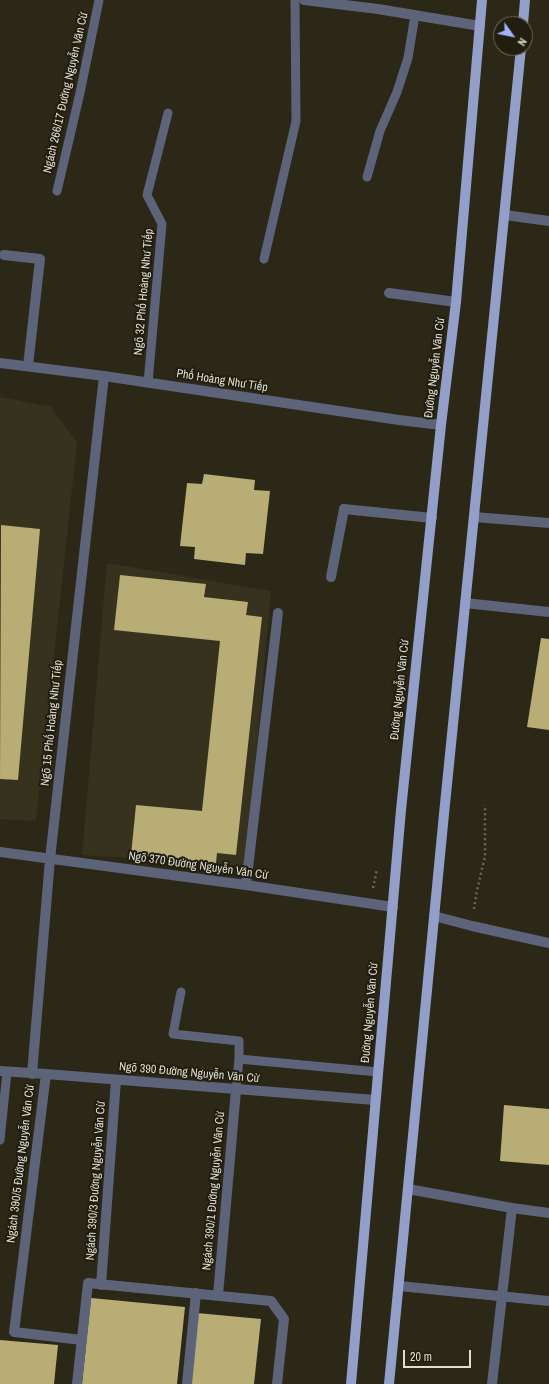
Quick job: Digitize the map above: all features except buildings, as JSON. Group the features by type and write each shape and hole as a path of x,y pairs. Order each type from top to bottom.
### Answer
{"main road":[{"name":"Đường Nguyễn Văn Cừ","path":"351,1384 401,810 441,425 456,302 482,0"},
{"path":"524,16 525,0"},
{"path":"389,1384 434,916 520,56"}],"street":[{"path":"304,0 378,9 480,26"},
{"path":"505,215 549,221"},
{"path":"4,255 40,260 28,366"},
{"path":"389,293 456,302"},
{"name":"Phố Hoàng Như Tiếp","path":"0,363 104,376 391,419 441,425"},
{"name":"Ngõ 15 Phố Hoàng Như Tiếp","path":"32,1074 50,859 104,376"},
{"path":"331,577 344,509 432,518"},
{"path":"474,517 549,523"},
{"path":"465,603 549,612"},
{"path":"246,885 278,613"},
{"name":"Ngõ 370 Đường Nguyễn Văn Cừ","path":"0,852 246,885 393,907"},
{"path":"434,916 549,943"},
{"name":"Ngõ 390 Đường Nguyễn Văn Cừ","path":"4,1072 375,1100"},
{"name":"Ngách 390/5 Đường Nguyễn Văn Cừ","path":"46,1074 14,1332 82,1340"},
{"name":"Ngách 390/3 Đường Nguyễn Văn Cừ","path":"101,1285 116,1080"},
{"name":"Ngách 390/1 Đường Nguyễn Văn Cừ","path":"218,1295 236,1090"},
{"path":"408,1189 512,1208 549,1213"},
{"path":"492,1384 512,1208"},
{"path":"77,1384 88,1284 271,1300 284,1319 277,1384"},
{"path":"399,1286 549,1302"},
{"path":"187,1384 196,1293"}],"lane":[{"name":"Ngách 266/17 Đường Nguyễn Văn Cừ","path":"57,191 80,93 99,0"},
{"path":"264,259 296,121 295,0"},
{"path":"367,177 380,131 397,92 408,58 415,15"},
{"name":"Ngõ 32 Phố Hoàng Như Tiếp","path":"148,383 162,224 147,195 168,113"},
{"path":"181,992 174,1034 238,1041 239,1059 236,1090"},
{"path":"239,1059 378,1072"},
{"path":"0,1140 4,1072"}],"path":[{"path":"476,895 486,856 485,805"}],"shaded area":[{"path":"0,397 51,407 77,443 36,821 0,819"},
{"path":"107,563 271,591 246,866 82,855"}]}
